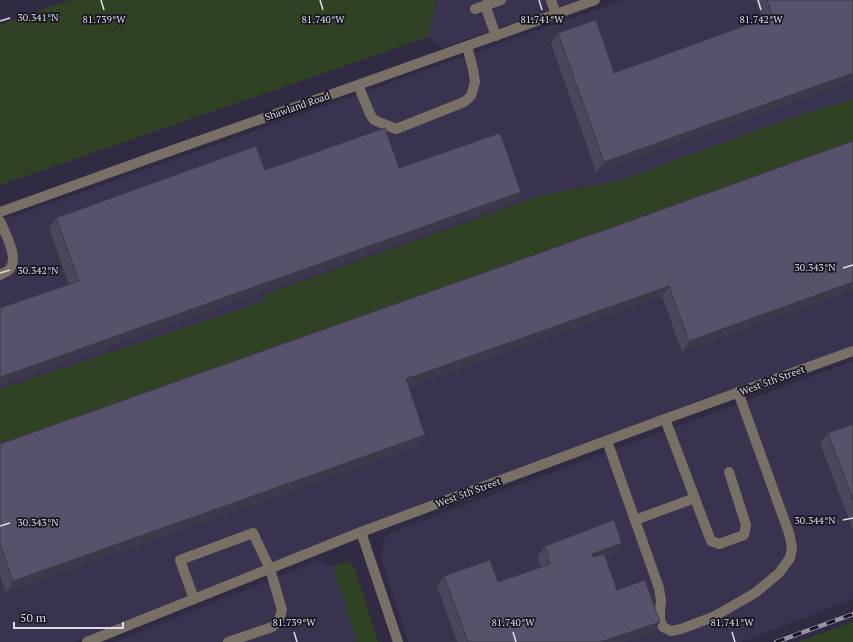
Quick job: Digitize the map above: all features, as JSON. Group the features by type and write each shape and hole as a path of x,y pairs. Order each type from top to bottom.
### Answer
{"street":[{"path":"496,36 480,7 500,0"},
{"path":"551,0 556,14"},
{"name":"Shawland Road","path":"0,212 595,0"},
{"path":"358,85 374,120 396,129 464,102 471,96 475,82 474,69 467,46"},
{"path":"0,221 13,252 12,264 8,271 0,275"},
{"name":"West 5th Street","path":"87,642 361,532 738,392 853,351"},
{"path":"607,441 659,588 661,601 660,620 663,627 671,631 681,629 713,617 755,593 779,573 790,558 792,547 789,533 738,392"},
{"path":"665,419 711,541 718,544 744,535 746,525 729,472"},
{"path":"635,520 695,498"},
{"path":"361,532 398,642"},
{"path":"194,599 180,560 253,533 270,569 282,610 280,618 272,627 228,642"}],"shaded area":[{"path":"437,0 577,0 442,48 428,37"},
{"path":"623,0 853,0 853,99 788,119 621,180 539,196 263,295 265,301 0,389 0,221"},
{"path":"853,147 853,346 75,642 0,642 0,450"},
{"path":"853,361 853,599 741,642 408,642 381,558 384,540 389,533"},
{"path":"320,560 333,567 357,642 115,642"}],"green space":[{"path":"70,0 437,0 428,37 0,185 0,25"},
{"path":"853,99 853,147 0,450 0,389 264,301 263,295 539,196 621,180 788,119"},
{"path":"348,561 355,569 378,642 357,642 333,567"},
{"path":"853,622 853,642 797,642"}],"building":[{"path":"767,0 853,0 853,73 604,162 558,33 596,20 614,73 772,16"},
{"path":"385,128 399,168 500,133 521,192 1,377 0,308 79,281 56,218 256,146 265,170"},
{"path":"853,141 853,282 689,341 669,286 412,376 406,379 425,435 13,581 0,544 0,444"},
{"path":"853,424 853,500 828,433"},
{"path":"614,520 622,543 592,554 593,557 604,554 617,590 645,580 660,622 600,642 468,642 444,576 490,560 498,582 550,564 545,546"}],"railway":[{"path":"776,642 853,614"}]}
